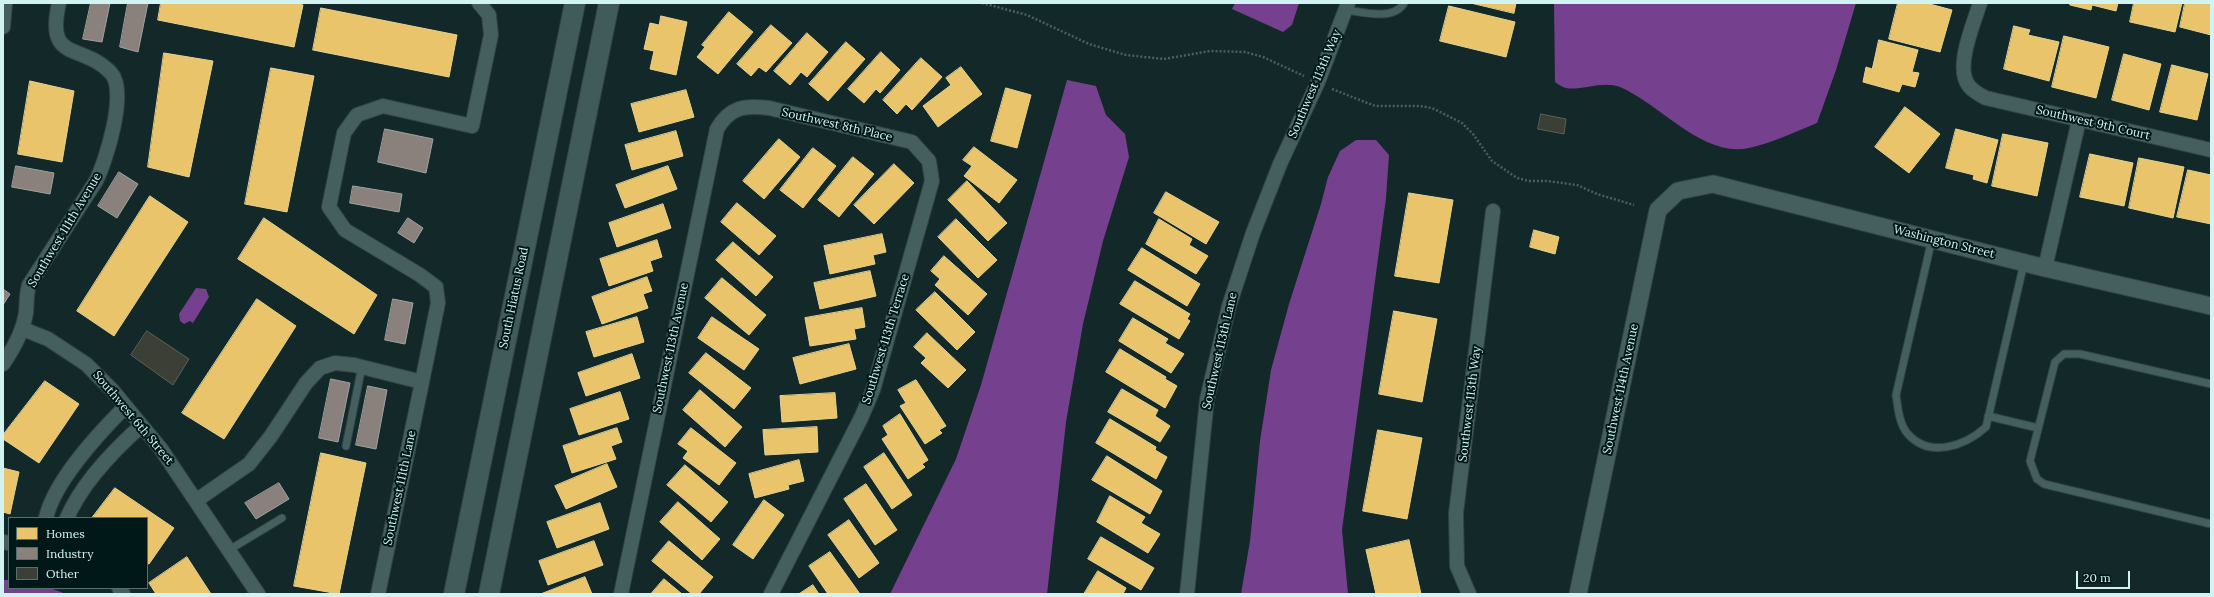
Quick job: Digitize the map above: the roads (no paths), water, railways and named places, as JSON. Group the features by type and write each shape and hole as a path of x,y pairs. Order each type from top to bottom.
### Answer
{"main road":[{"name":"South Hiatus Road","path":"454,594 575,3"},
{"path":"489,594 609,3"}],"street":[{"path":"3,27 5,3"},
{"name":"Southwest 111th Avenue","path":"3,364 14,348 23,329 26,311 25,299 29,284 96,181 105,163 113,134 116,85 112,73 97,62 70,51 56,37 55,26 59,3"},
{"name":"Southwest 111th Lane","path":"378,594 438,303 436,287 420,275 345,230 330,207 344,134 357,116 383,106 472,126 491,35 489,15 479,3"},
{"name":"Southwest 9th Court","path":"1980,3 1964,55 1962,72 1968,85 1986,98 2211,150"},
{"name":"Southwest 113th Way","path":"1280,164 1318,83 1347,6"},
{"name":"Southwest 8th Place","path":"736,109 752,106 769,108 912,142 929,161"},
{"name":"Southwest 113th Avenue","path":"621,594 717,130 724,117 736,109"},
{"path":"2045,268 2079,120"},
{"name":"Southwest 113th Terrace","path":"771,594 861,418 872,390 932,181 929,161"},
{"name":"Southwest 113th Lane","path":"1187,594 1207,399 1229,306 1253,233 1280,164"},
{"name":"Washington Street","path":"1678,191 1713,184 2045,268 2211,306"},
{"name":"Southwest 114th Avenue","path":"1578,594 1658,210 1678,191"},
{"name":"Southwest 113th Way","path":"1469,594 1457,566 1456,513 1493,211"},
{"name":"Southwest 6th Street","path":"23,329 48,338 86,364 113,391 161,449 197,500 258,594"},
{"path":"197,500 249,464 271,436 306,383 320,368 335,363 362,366 422,382"},
{"path":"46,517 53,497 77,462 102,430 125,407"},
{"path":"68,517 77,500 112,452 141,426"}],"lane":[{"path":"1347,6 1384,14 1402,8 1404,3"},
{"path":"1932,239 1896,395 1899,417 1906,432 1918,443 1941,448 1958,445 1974,438 1986,427 2024,262"},
{"path":"2211,384 2080,354 2064,354 2055,362 2030,461 2037,479 2044,484 2211,524"},
{"path":"346,446 362,366"},
{"path":"1988,416 2038,428"},
{"path":"229,550 282,518"}]}
